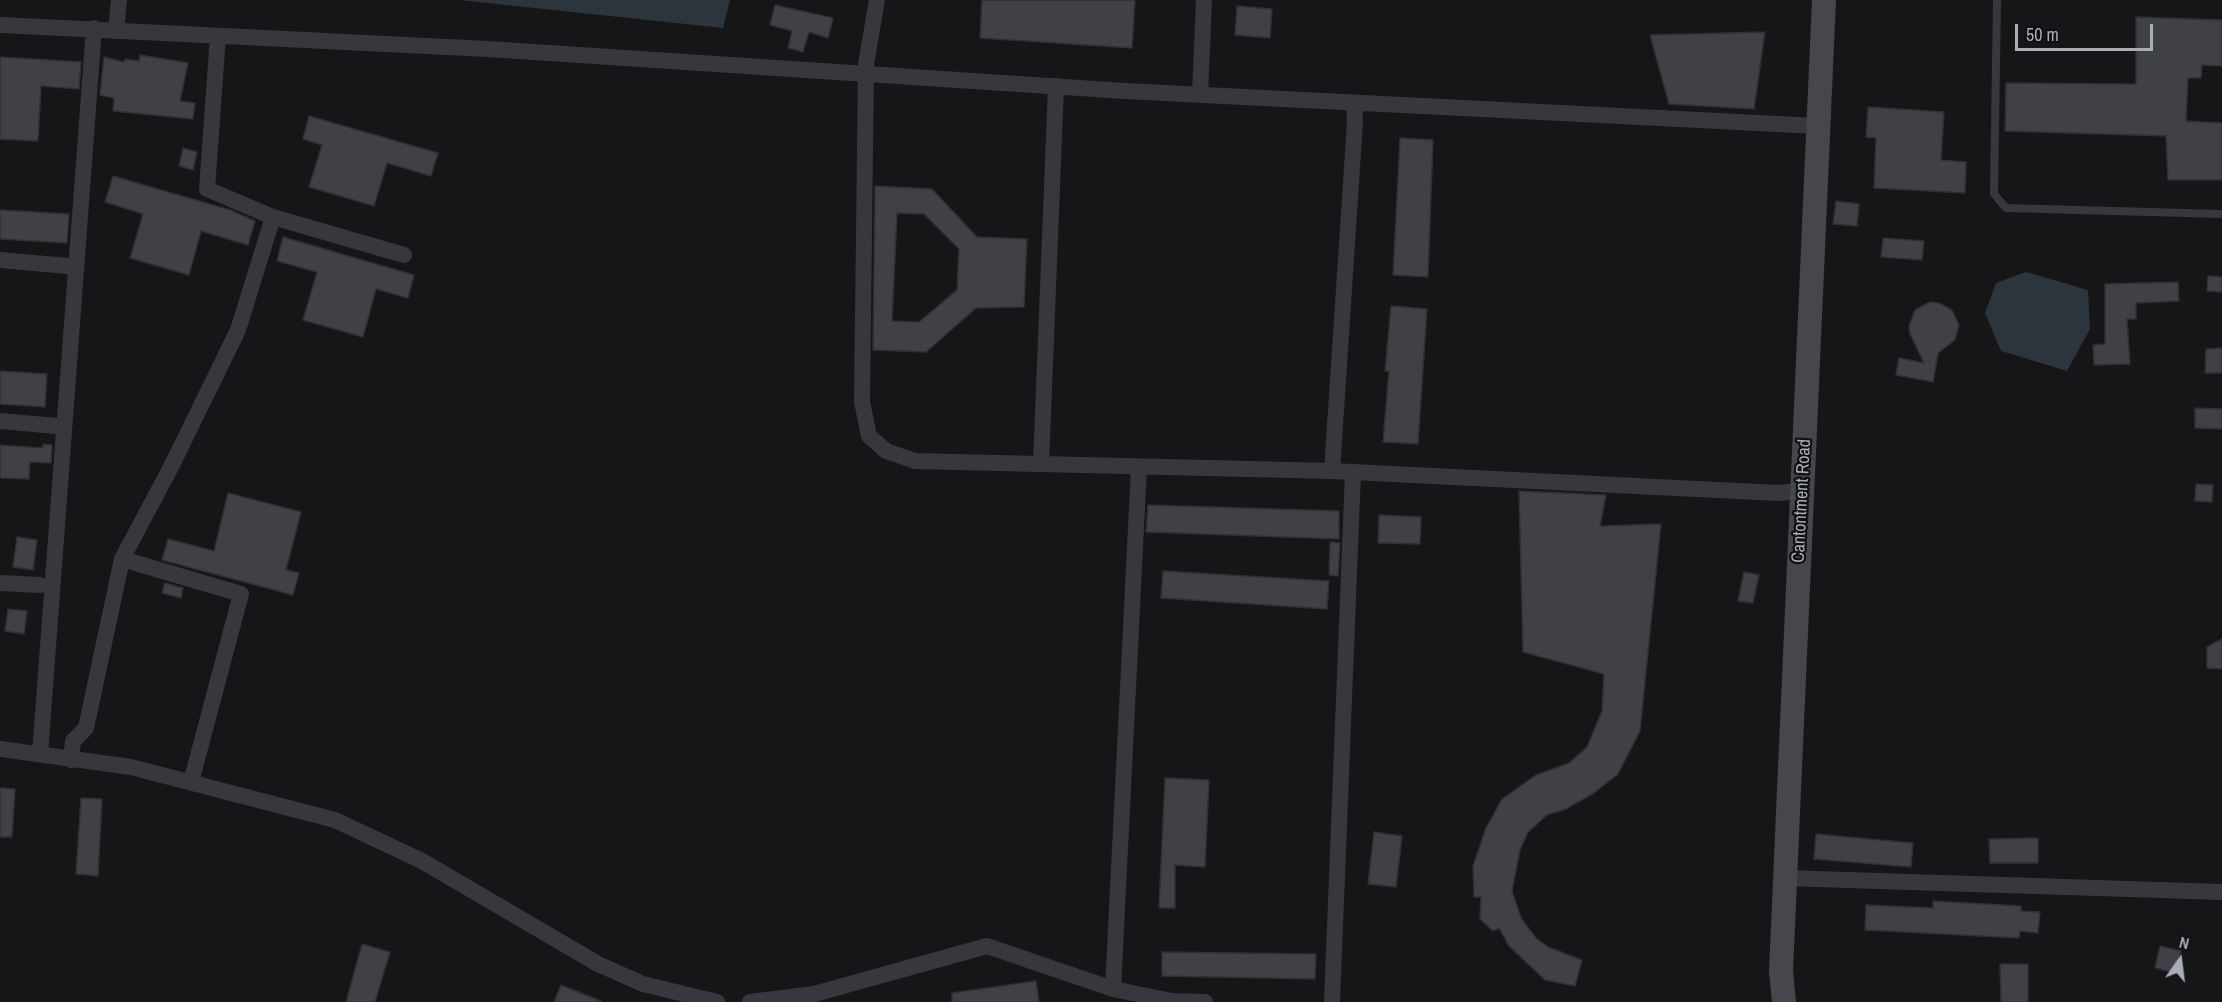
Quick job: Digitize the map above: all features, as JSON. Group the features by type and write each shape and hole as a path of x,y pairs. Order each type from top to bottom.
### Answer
{"street":[{"path":"116,31 119,0"},
{"path":"878,0 866,64 862,402 869,436 886,451 915,461 1332,471 1778,493 1802,491"},
{"path":"1200,95 1204,0"},
{"name":"Cantontment Road","path":"1784,1002 1781,971 1824,0"},
{"path":"0,25 488,49 1200,95 1818,126"},
{"path":"40,754 94,28"},
{"path":"218,36 207,189 273,217 404,255"},
{"path":"1041,464 1056,86"},
{"path":"1332,471 1355,122 1354,103"},
{"path":"71,760 73,741 87,729 122,559 171,467 238,330 273,217"},
{"path":"0,260 68,266"},
{"path":"0,422 56,426"},
{"path":"1113,989 1139,467"},
{"path":"1332,1002 1353,472"},
{"path":"122,559 240,594 191,782"},
{"path":"0,583 40,585"},
{"path":"0,749 131,766 335,820 422,861 598,964 643,984 717,1002"},
{"path":"1785,878 2222,892"},
{"path":"750,1002 814,994 987,946 1113,989 1172,1001 1205,1002"}],"lane":[{"path":"1997,0 1994,194 2006,208 2222,214"}],"shaded area":[{"path":"459,0 730,0 723,28"},
{"path":"2026,272 2088,290 2090,329 2067,371 2001,351 1985,313 1996,283"}],"building":[{"path":"982,0 1135,0 1132,48 980,38"},
{"path":"775,5 833,18 828,38 809,32 803,52 788,48 792,31 770,25"},
{"path":"1237,6 1272,9 1270,38 1235,35"},
{"path":"2136,17 2222,20 2222,66 2202,65 2201,78 2188,78 2186,121 2222,123 2222,180 2168,180 2166,136 2005,131 2006,83 2136,84"},
{"path":"1765,32 1754,109 1669,104 1650,35"},
{"path":"140,55 188,63 180,101 195,103 193,119 113,111 114,98 100,95 104,57 124,62 125,59 139,61"},
{"path":"0,57 81,62 79,89 41,86 38,141 0,139"},
{"path":"1868,107 1944,112 1941,160 1966,162 1965,193 1874,188 1876,138 1866,137"},
{"path":"309,116 438,153 431,176 387,163 374,206 309,187 322,145 303,139"},
{"path":"1400,138 1433,140 1428,277 1393,275"},
{"path":"183,148 197,152 193,170 179,166"},
{"path":"113,176 230,210 255,221 248,245 201,231 189,275 130,258 143,214 105,202"},
{"path":"875,186 932,189 977,237 1027,239 1024,307 976,308 926,352 873,350","holes":["897,213 924,214 959,249 957,290 919,322 892,321"]},
{"path":"1836,201 1859,204 1857,226 1833,224"},
{"path":"0,210 69,214 67,243 0,239"},
{"path":"283,237 414,275 408,298 376,289 363,337 303,320 317,272 277,261"},
{"path":"1883,238 1924,241 1922,260 1881,257"},
{"path":"2208,276 2222,277 2222,292 2207,291"},
{"path":"2178,282 2179,301 2136,303 2136,319 2127,319 2130,364 2094,365 2093,345 2105,344 2105,284"},
{"path":"1930,302 1939,303 1952,310 1959,325 1955,340 1938,353 1933,382 1896,375 1899,358 1924,363 1910,334 1909,326 1915,310"},
{"path":"1391,306 1427,309 1418,444 1383,442 1389,371 1385,371"},
{"path":"2222,348 2222,373 2205,373 2206,349"},
{"path":"0,371 47,374 45,407 0,404"},
{"path":"2195,408 2222,409 2222,429 2195,428"},
{"path":"43,444 52,445 51,463 30,462 29,479 0,478 0,445 43,448"},
{"path":"2196,484 2213,485 2212,502 2195,501"},
{"path":"1519,491 1606,495 1600,526 1661,524 1640,731 1618,774 1594,793 1566,809 1547,815 1528,832 1520,850 1512,891 1521,918 1536,938 1548,947 1582,960 1575,986 1545,980 1509,946 1499,928 1493,931 1480,919 1481,897 1474,897 1473,866 1486,828 1502,799 1536,775 1569,763 1587,747 1602,711 1604,674 1523,652"},
{"path":"228,493 301,512 286,570 299,573 293,595 162,560 168,539 214,551"},
{"path":"1148,505 1339,511 1339,539 1146,532"},
{"path":"1379,515 1421,517 1420,544 1378,543"},
{"path":"17,537 37,540 33,570 13,567"},
{"path":"1330,542 1340,543 1338,576 1329,575"},
{"path":"1163,571 1329,581 1327,609 1161,598"},
{"path":"1744,572 1759,575 1753,603 1738,601"},
{"path":"165,583 183,588 181,598 162,593"},
{"path":"8,609 27,611 24,634 5,631"},
{"path":"2222,639 2222,669 2207,668 2207,647"},
{"path":"1165,778 1209,780 1205,867 1175,865 1175,908 1159,908"},
{"path":"0,788 15,789 12,837 0,837"},
{"path":"81,798 102,799 98,876 76,874"},
{"path":"1374,832 1402,836 1396,887 1368,884"},
{"path":"1816,834 1913,843 1911,867 1814,859"},
{"path":"2038,838 2038,863 1990,863 1989,839"},
{"path":"1933,901 2021,906 2021,911 2040,912 2038,933 2020,931 2019,938 1865,930 1866,905 1933,908"},
{"path":"362,944 390,952 375,1002 346,1002"},
{"path":"2160,946 2181,951 2176,973 2155,968"},
{"path":"1162,952 1316,954 1315,979 1162,976"},
{"path":"2000,964 2028,964 2028,1002 2001,1002"},
{"path":"1036,981 1039,1002 952,1002 952,993"},
{"path":"561,985 601,1001 601,1002 554,1002"}]}
